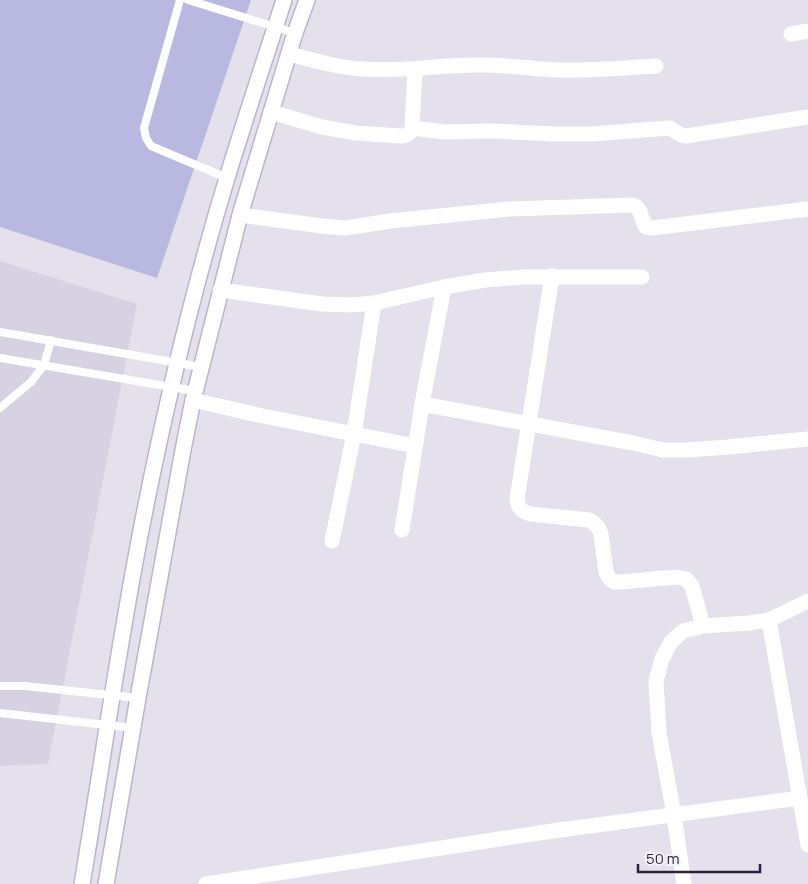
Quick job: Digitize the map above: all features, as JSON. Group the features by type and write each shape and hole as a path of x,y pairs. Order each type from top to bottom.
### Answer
{"street":[{"path":"82,884 112,696 145,510 172,387 198,282 227,178 284,0"},
{"path":"106,884 138,698 194,396 240,215 295,33 307,0"},
{"path":"791,34 808,31"},
{"path":"289,54 340,66 383,70 477,65 554,70 656,66"},
{"path":"271,112 322,127 356,133 407,136 412,128 415,69"},
{"path":"412,128 444,132 493,131 553,134 592,134 670,128 686,136 808,117"},
{"path":"240,215 345,228 390,221 509,209 633,204 641,212 642,222 646,227 652,228 808,209"},
{"path":"220,290 322,304 350,305 374,303 485,280 552,276 642,277"},
{"path":"552,276 517,499 518,506 522,511 530,514 589,520 594,523 601,534 606,572 614,582 676,577 686,579 692,586 703,626"},
{"path":"402,530 422,404 444,287"},
{"path":"332,541 354,434 374,303"},
{"path":"194,396 258,415 416,446"},
{"path":"422,404 663,450 728,447 808,438"},
{"path":"684,884 659,733 656,681 662,659 671,642 683,631 703,626 768,620 808,601"},
{"path":"768,620 808,845"},
{"path":"206,884 552,831 800,798"}],"lane":[{"path":"180,0 144,128 146,138 151,146 227,178"},
{"path":"188,0 295,33"},
{"path":"0,332 201,367"},
{"path":"0,408 31,382 44,365 50,340"},
{"path":"0,358 172,387 194,396"},
{"path":"0,686 25,686 138,698"},
{"path":"0,713 133,728"}],"shaded area":[{"path":"0,0 251,0 157,278 0,227"},
{"path":"0,261 137,304 48,764 0,766"}]}
